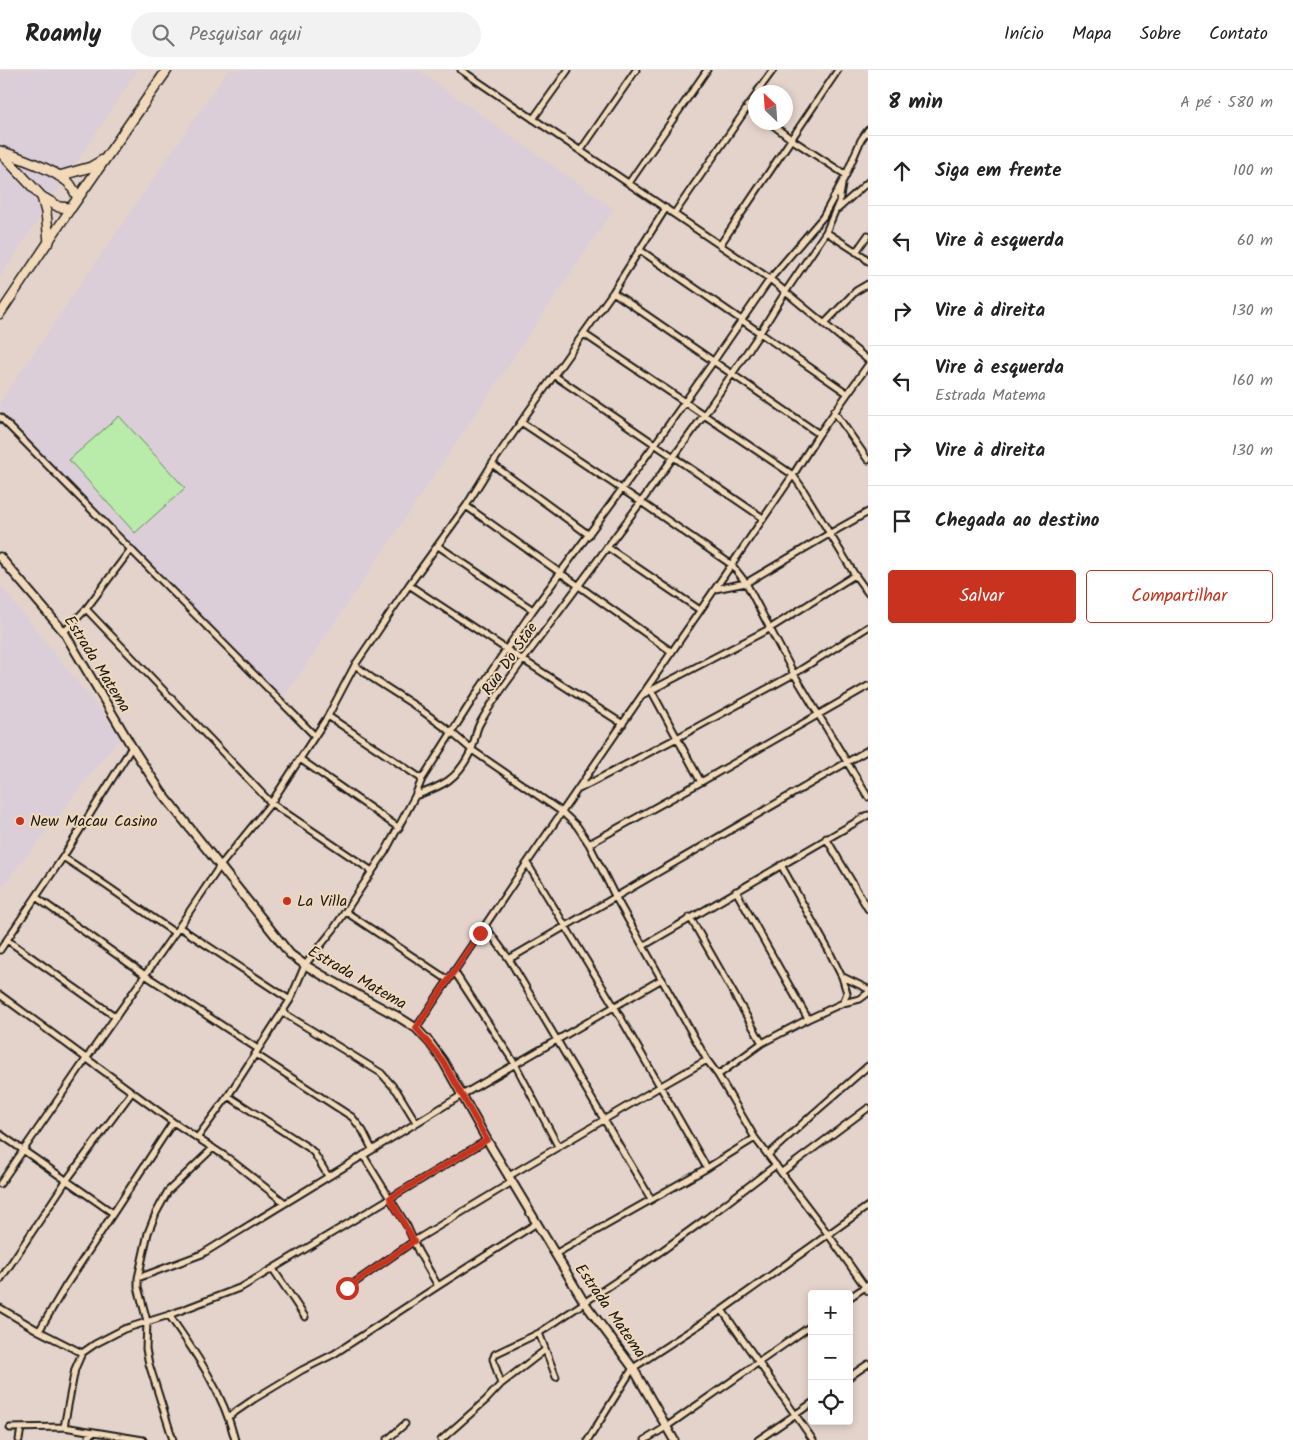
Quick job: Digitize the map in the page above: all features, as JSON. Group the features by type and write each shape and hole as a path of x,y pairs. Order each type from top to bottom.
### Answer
{"highway":[{"path":"0,152 42,197 59,207 71,208 167,70"},
{"path":"0,152 19,158 59,176 72,186 78,198"},
{"path":"59,176 91,167 105,160"},
{"path":"42,197 46,212 48,242"}],"main road":[{"path":"0,314 71,208"}],"street":[{"path":"461,70 770,279 868,360"},
{"path":"533,119 568,70"},
{"path":"581,150 636,70"},
{"path":"629,183 706,70"},
{"path":"762,85 773,70"},
{"path":"720,246 838,70"},
{"path":"674,214 747,106"},
{"path":"779,130 846,175"},
{"path":"197,1138 228,1096 290,1000 305,965 346,912 399,828 422,779 451,732 533,610 655,444 770,279 823,217 868,130"},
{"path":"836,211 867,182"},
{"path":"836,211 842,194 842,183"},
{"path":"0,1184 220,866 271,803 328,716 355,665 409,585 466,506 521,422 613,292 666,208"},
{"name":"Rua Do Stae","path":"415,796 450,781 462,767 472,750 479,726 523,660 641,502 732,375 826,232 836,211"},
{"path":"826,232 868,261"},
{"path":"856,252 868,235"},
{"path":"640,250 847,393"},
{"path":"824,324 856,291 868,284"},
{"path":"613,292 819,434"},
{"path":"584,334 793,475 828,534 868,594"},
{"path":"416,1028 527,862 793,475 834,411 868,365"},
{"path":"555,376 763,518"},
{"path":"834,411 866,453 868,460"},
{"path":"0,417 315,736"},
{"path":"521,422 732,565 746,583 794,674 868,797"},
{"path":"492,464 589,535"},
{"path":"466,506 559,574 672,652"},
{"path":"715,589 746,583 868,512"},
{"path":"438,546 533,610"},
{"path":"607,547 700,610"},
{"path":"64,632 86,610 131,549"},
{"name":"Estrada Matema","path":"0,557 64,632 132,747 162,793 290,954 305,965 416,1028 443,1061 487,1140 584,1302 633,1368 674,1440"},
{"path":"643,695 769,629 855,576"},
{"path":"409,585 506,650 623,724"},
{"path":"86,610 271,803 372,871"},
{"path":"577,790 794,674 868,627"},
{"path":"355,665 414,705 472,750 562,812 577,826 589,844 616,898 707,1060 718,1075 755,1138 867,1288 853,1296"},
{"path":"589,844 868,686"},
{"path":"651,690 701,782"},
{"path":"328,716 422,779"},
{"path":"0,950 63,857 132,747"},
{"path":"510,959 868,750"},
{"path":"300,759 399,828"},
{"path":"643,946 868,815"},
{"path":"826,838 868,909"},
{"path":"63,857 175,933"},
{"path":"527,862 661,1086 706,1168"},
{"path":"781,865 842,977 847,993 843,1003"},
{"path":"736,891 808,1019"},
{"path":"36,897 144,975 352,1117 363,1131 372,1149"},
{"path":"346,912 448,980"},
{"path":"690,917 762,1043"},
{"path":"485,926 510,959 651,1199"},
{"path":"179,927 290,1000"},
{"path":"7,940 116,1016"},
{"path":"454,971 515,1064 558,1146"},
{"path":"842,977 868,990"},
{"path":"138,1278 202,1254 416,1122 662,979"},
{"path":"718,1075 762,1043 808,1019 843,1003 860,999 868,994"},
{"path":"0,995 173,1122 234,1163 285,1202"},
{"path":"282,1012 381,1073 397,1091 416,1122"},
{"path":"347,1288 414,1241 511,1179 558,1146 707,1060"},
{"path":"768,1155 868,1066"},
{"path":"0,1280 66,1181 132,1092"},
{"path":"228,1096 309,1148 328,1176"},
{"path":"782,1172 868,1108"},
{"path":"39,1331 50,1311 173,1122"},
{"path":"0,1134 113,1213"},
{"path":"555,1254 755,1138"},
{"path":"64,1427 75,1369 82,1353 95,1344 124,1329 169,1315 242,1287 487,1140"},
{"path":"173,1440 149,1364 146,1348 146,1321 138,1287 138,1278 148,1233 168,1191 213,1148"},
{"path":"363,1155 390,1198 438,1286"},
{"path":"501,1384 494,1359 495,1354 538,1333 663,1250 776,1165"},
{"path":"588,1440 633,1368 722,1310 868,1206"},
{"path":"228,1417 302,1370 334,1354 537,1223"},
{"path":"273,1269 305,1317"},
{"path":"0,1308 82,1353"},
{"path":"722,1310 813,1440"},
{"path":"169,1315 214,1384 228,1417 235,1440"},
{"path":"646,1440 666,1428 808,1328"},
{"path":"538,1333 556,1377"},
{"path":"441,1440 501,1384 545,1350"},
{"path":"853,1374 868,1364"},
{"path":"758,1440 808,1406"},
{"path":"386,1440 405,1424"},
{"path":"10,1428 64,1427 143,1440"},
{"path":"19,1440 21,1428"},
{"path":"88,1440 92,1432"}],"shaded area":[{"path":"0,70 138,70 0,277"},
{"path":"228,70 418,70 614,209 283,699 0,411 0,402"},
{"path":"0,585 121,736 0,890"}],"green space":[{"path":"119,416 185,488 135,533 69,460"}],"place":[{"name":"New Macau Casino","path":"20,821"},
{"name":"La Villa","path":"287,901"}],"route":[{"path":"347,1288 414,1241 390,1198 487,1140 443,1061 416,1028 480,933"}]}
